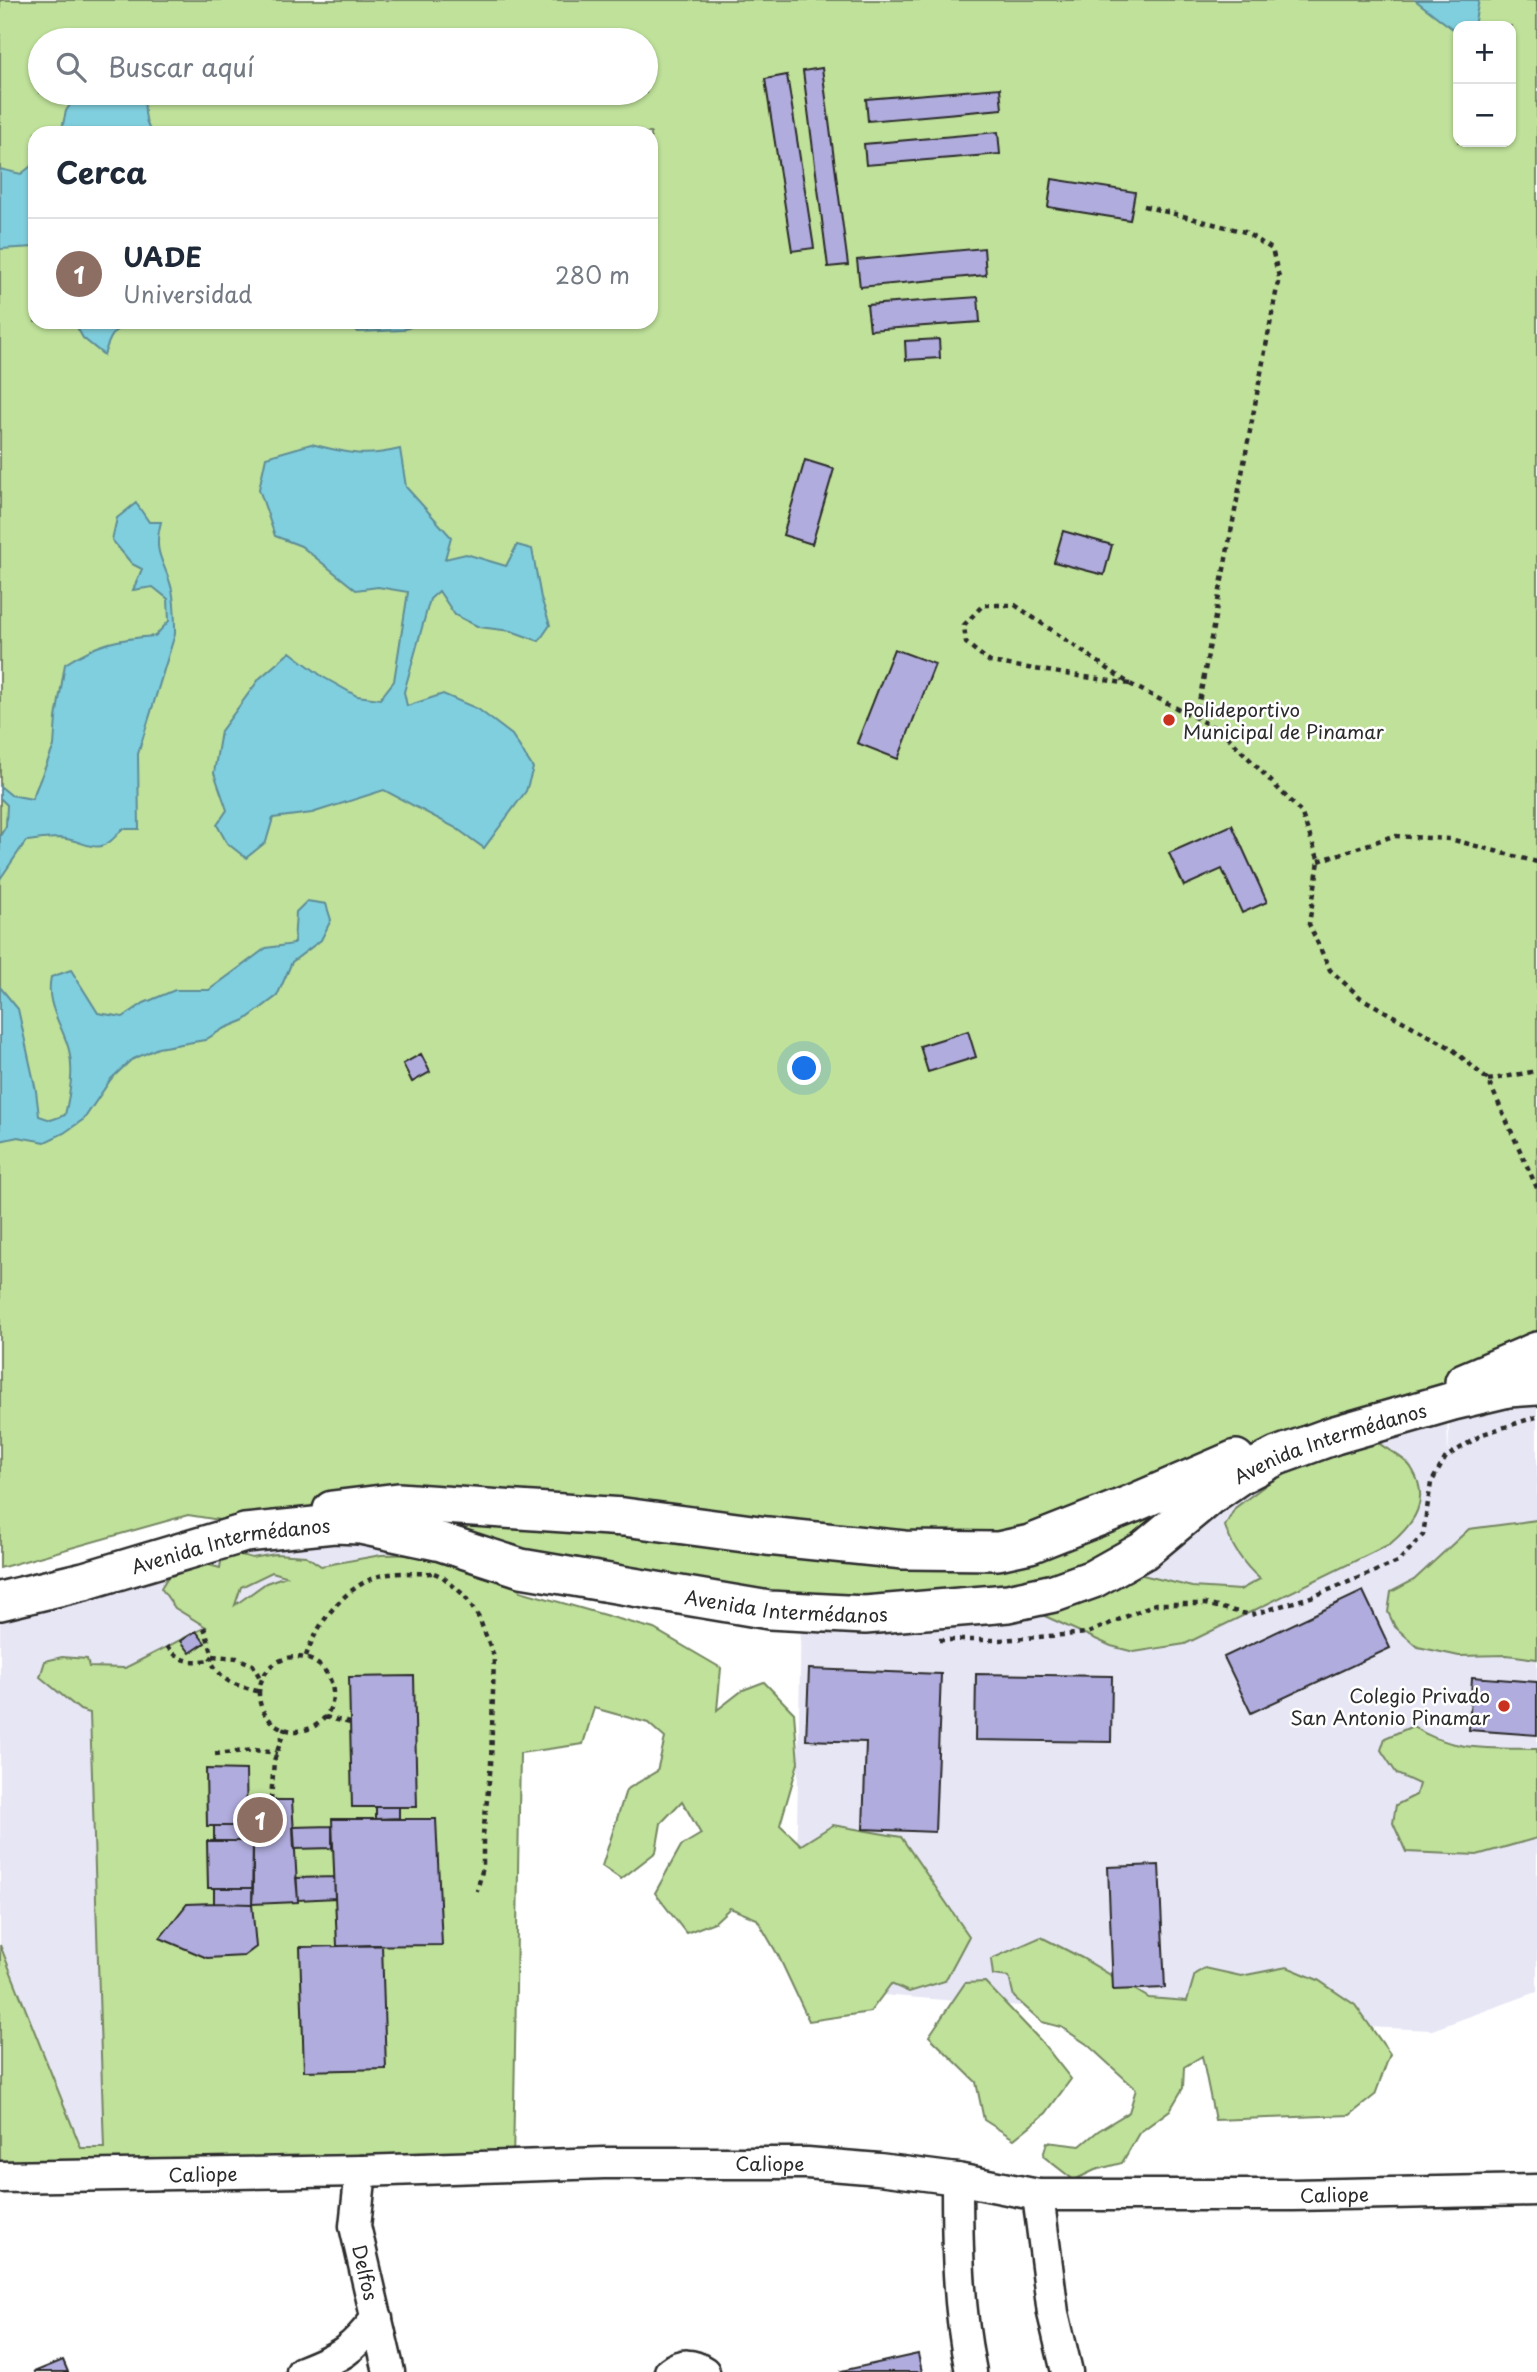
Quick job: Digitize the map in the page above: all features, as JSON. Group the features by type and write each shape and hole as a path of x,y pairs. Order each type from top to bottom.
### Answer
{"main road":[{"name":"Avenida Intermédanos","path":"0,1593 82,1575 244,1526 334,1509 398,1502 624,1517 767,1536 904,1550 998,1551 1030,1544 1245,1455 1331,1423 1450,1388 1537,1351"},
{"name":"Avenida Intermédanos","path":"0,1601 84,1581 246,1533 334,1524 359,1525 441,1542 520,1568 769,1611 865,1615 1008,1603 1093,1579 1143,1552 1208,1497 1240,1475 1277,1456 1335,1435 1453,1401 1508,1388 1537,1385"}],"street":[{"name":"Caliope","path":"0,2177 361,2171 604,2163 807,2163 957,2179 1038,2195 1294,2195 1537,2190"},
{"name":"Delfos","path":"361,2171 355,2226 389,2372"},
{"path":"957,2179 957,2235 965,2344 971,2372"},
{"path":"1038,2195 1053,2313 1067,2372"},
{"path":"315,2367 346,2353 362,2339 377,2318"},
{"path":"315,2367 355,2362 381,2372"},
{"path":"670,2372 680,2366 689,2365 704,2372"}],"path":[{"path":"1144,206 1245,232 1272,249 1279,277 1196,718"},
{"path":"1130,684 990,662 966,643 964,625 983,605 1015,605 1130,684 1223,732 1301,812 1319,861 1309,925 1330,970 1361,998 1451,1048 1488,1080 1536,1185"},
{"path":"1319,861 1393,836 1450,839 1537,862"},
{"path":"1488,1080 1537,1071"},
{"path":"1536,1185 1537,1175"},
{"path":"434,1573 435,1566"},
{"path":"306,1657 320,1626 358,1587 372,1578 390,1574 434,1573 466,1596 479,1618 494,1656 491,1764 483,1867 477,1891"},
{"path":"204,1628 220,1676 232,1685 259,1692"},
{"path":"167,1646 174,1655 185,1661 237,1658 253,1665 261,1680"},
{"path":"289,1657 306,1657 323,1668 331,1678 333,1703 320,1723 297,1732 274,1724 265,1715 259,1692 261,1680 277,1661 289,1657"},
{"path":"325,1717 350,1723"},
{"path":"271,1800 277,1753 285,1728"},
{"path":"215,1754 254,1749 277,1753"}],"shaded area":[{"path":"1537,1386 1537,1992 1432,2030 1171,2018 794,1988 801,1614 1208,1498 1447,1404 1448,1460 1450,1404"},
{"path":"255,1524 438,1554 383,1555 520,1772 513,2166 79,2176 0,1949 0,1593"}],"green space":[{"path":"0,0 1537,0 1537,1386 1293,1441 1138,1574 1192,1587 1240,1590 1260,1579 1239,1555 1225,1526 1235,1508 1291,1466 1377,1442 1412,1469 1420,1491 1420,1501 1413,1520 1390,1544 1185,1644 1134,1652 1111,1646 1038,1613 1008,1603 517,1584 520,1591 654,1629 721,1668 717,1710 743,1690 764,1682 794,1713 798,1763 780,1825 801,1845 833,1825 901,1837 969,1936 945,1981 909,1992 891,1984 870,2012 809,2021 779,1957 757,1919 730,1908 715,1922 686,1933 655,1893 681,1846 701,1834 682,1801 661,1823 656,1852 621,1879 602,1866 626,1790 657,1771 665,1738 648,1723 594,1708 583,1744 520,1753 513,2166 0,2173 0,1945 81,2148 104,2148 90,1713 80,1710 40,1677 45,1661 62,1657 87,1659 89,1667 125,1668 206,1627 175,1608 161,1588 180,1557 220,1568 223,1550 252,1558 275,1554 306,1556 321,1566 381,1555 436,1554 188,1515 0,1568","holes":["272,1572 286,1576 266,1583 235,1605 241,1587"]},
{"path":"1537,1520 1537,1659 1507,1655 1459,1656 1418,1647 1395,1627 1388,1612 1391,1592 1414,1580 1469,1529"},
{"path":"1413,1726 1442,1740 1473,1747 1537,1749 1537,1838 1477,1855 1406,1852 1393,1823 1396,1805 1416,1795 1419,1784 1397,1774 1381,1750 1385,1738"},
{"path":"1041,1937 1149,1998 1187,2001 1195,1974 1205,1968 1241,1976 1287,1967 1318,1980 1355,2005 1390,2054 1375,2095 1350,2115 1215,2120 1202,2056 1184,2067 1183,2088 1170,2110 1139,2133 1122,2163 1095,2170 1074,2180 1043,2156 1047,2142 1080,2146 1129,2112 1136,2089 1088,2045 1061,2027 1042,2022 1014,1997 1009,1977 993,1975 991,1959"},
{"path":"985,1982 1041,2041 1071,2079 1046,2113 1014,2139 984,2120 976,2082 929,2036 965,1983"}],"water":[{"path":"1415,0 1479,0 1475,21 1453,21 1453,29"},
{"path":"70,105 145,105 148,126 63,126"},
{"path":"28,168 28,247 0,249 0,169 21,174"},
{"path":"78,329 118,329 112,335 104,355 83,338"},
{"path":"355,329 406,329 403,330 358,332"},
{"path":"311,444 355,453 400,449 406,487 451,537 445,559 466,554 506,566 517,545 532,549 541,598 550,625 539,641 511,631 479,627 455,615 439,591 430,599 404,692 407,706 443,694 478,709 512,735 533,768 526,791 484,848 456,828 384,790 312,813 273,818 266,842 246,858 227,843 217,825 227,810 214,773 221,731 260,678 290,652 323,677 357,696 380,699 394,681 408,592 378,587 356,590 301,546 275,536 259,489 266,457"},
{"path":"136,503 149,522 161,522 159,551 172,590 175,623 175,634 138,754 139,829 122,829 113,839 98,847 59,838 26,841 0,879 0,836 6,826 7,805 0,798 0,786 11,795 32,799 54,746 65,664 108,643 155,636 169,621 168,599 153,587 133,590 142,569 132,564 112,540 117,518"},
{"path":"307,901 326,904 331,920 321,940 292,962 277,996 245,1020 205,1040 158,1048 131,1060 111,1079 84,1119 64,1133 45,1142 18,1137 0,1141 0,987 18,1009 39,1116 51,1120 65,1115 71,1074 69,1050 50,997 51,977 71,970 98,1013 123,1017 144,1003 175,990 209,990 266,948 294,944 296,912"}],"building":[{"path":"822,68 848,265 828,267 803,71"},
{"path":"787,75 814,248 792,251 765,79"},
{"path":"1000,88 1002,109 868,121 866,99"},
{"path":"998,132 1000,154 866,165 864,144"},
{"path":"1052,179 1135,192 1130,220 1048,207"},
{"path":"984,248 986,275 860,287 857,260"},
{"path":"978,297 980,322 870,330 867,305"},
{"path":"939,339 940,358 906,360 905,341"},
{"path":"805,460 834,469 812,544 783,535"},
{"path":"1063,531 1112,545 1104,575 1054,562"},
{"path":"894,649 935,664 898,759 857,743"},
{"path":"1232,825 1267,902 1242,913 1222,869 1184,886 1169,853"},
{"path":"968,1031 976,1057 928,1072 920,1046"},
{"path":"421,1054 430,1072 412,1082 403,1064"},
{"path":"1363,1591 1390,1648 1251,1713 1224,1657"},
{"path":"196,1631 205,1643 190,1653 181,1641"},
{"path":"809,1669 941,1674 935,1832 863,1829 866,1742 806,1740"},
{"path":"976,1674 1112,1676 1111,1742 975,1740"},
{"path":"414,1676 417,1807 352,1807 349,1677"},
{"name":"Colegio Privado San Antonio Pinamar","path":"1472,1677 1537,1682 1537,1735 1469,1730"},
{"path":"206,1769 246,1770 247,1826 207,1826"},
{"path":"247,1800 292,1800 298,1902 252,1904 253,1841 248,1841"},
{"path":"376,1807 399,1807 399,1818 376,1819"},
{"path":"332,1819 436,1819 442,1945 337,1946"},
{"path":"214,1826 247,1826 248,1841 214,1841"},
{"path":"332,1826 332,1848 294,1849 293,1827"},
{"path":"207,1841 253,1841 253,1888 208,1888"},
{"path":"1159,1865 1165,1988 1113,1990 1108,1867"},
{"path":"334,1877 335,1898 298,1900 296,1878"},
{"path":"214,1888 253,1888 252,1904 214,1903"},
{"path":"187,1904 252,1904 256,1947 244,1956 207,1958 160,1938"},
{"path":"382,1945 386,2069 304,2071 300,1947"},
{"path":"918,2354 922,2372 841,2371"},
{"path":"63,2360 68,2372 34,2372"}],"place":[{"name":"Polideportivo Municipal de Pinamar","path":"1169,720"},
{"name":"Colegio Privado San Antonio Pinamar","path":"1504,1706"},
{"name":"UADE","path":"260,1820"}]}
